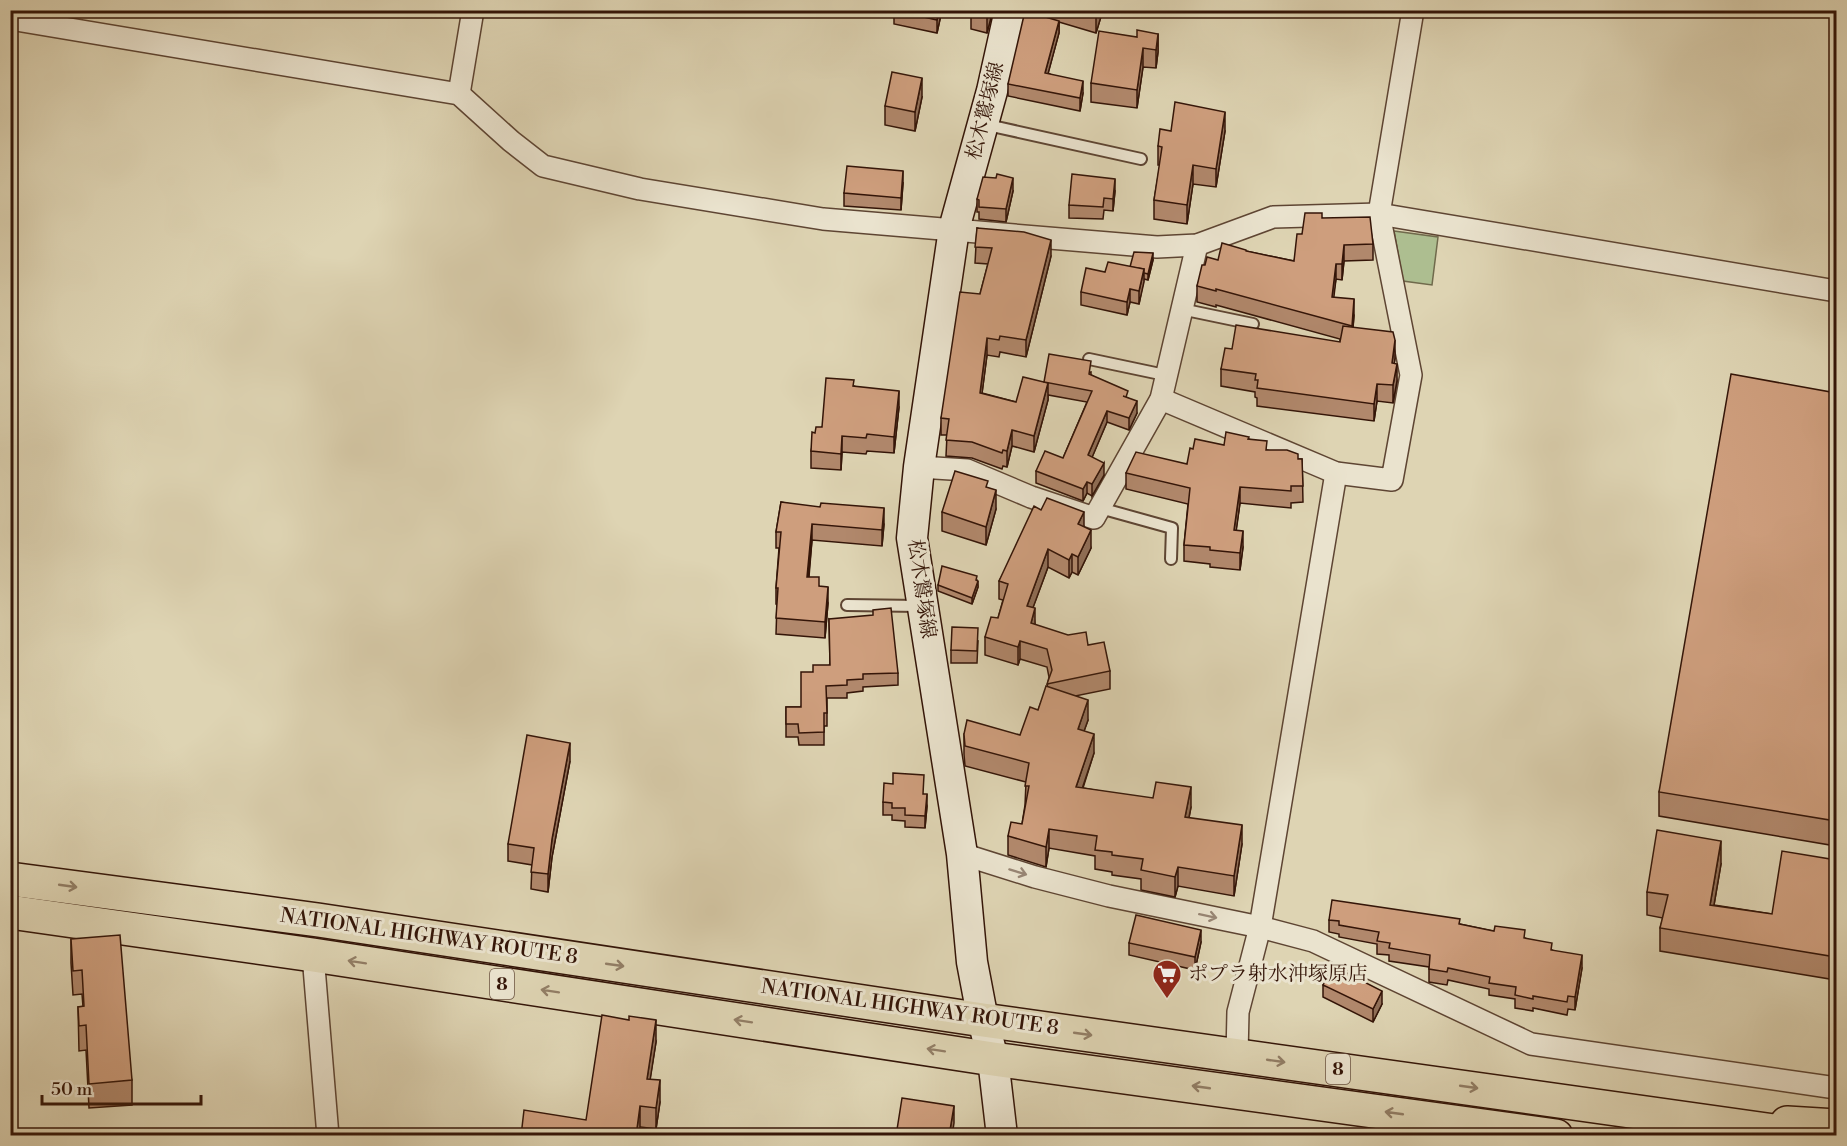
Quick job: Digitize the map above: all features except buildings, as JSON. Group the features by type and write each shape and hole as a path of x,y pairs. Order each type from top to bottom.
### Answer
{"highway":[{"name":"NATIONAL HIGHWAY ROUTE 8","path":"10,879 318,920 983,1020 1809,1136"},
{"name":"NATIONAL HIGHWAY ROUTE 8","path":"10,912 313,955 993,1059 1543,1134"},
{"path":"1692,1118 1836,1126"}],"main road":[{"name":"松木鷲塚線","path":"1002,1136 993,1059 972,962 962,854 912,538 919,467 954,230 983,124 1010,10"}],"street":[{"path":"459,94 473,10"},
{"path":"1161,399 1336,473 1392,480 1411,375 1379,214 1413,10"},
{"path":"10,19 459,94 511,141 543,166 640,189 823,219 1157,247 1197,245 1273,217 1379,214 1836,291"},
{"path":"919,467 967,470 1031,497 1094,518 1161,399 1197,245"},
{"path":"1237,1055 1238,1012 1260,927 1336,473"},
{"path":"962,854 1035,877 1098,893 1260,927 1313,941 1531,1044 1836,1088"},
{"path":"313,955 328,1136"}],"lane":[{"path":"983,124 1141,159"},
{"path":"1181,309 1253,324"},
{"path":"1089,359 1165,375"},
{"path":"1100,508 1172,528 1171,559"},
{"path":"847,605 923,606"}],"green space":[{"path":"1394,231 1438,237 1432,285 1403,281"}],"place":[{"name":"ポプラ射水沖塚原店","path":"1167,1000"}]}
